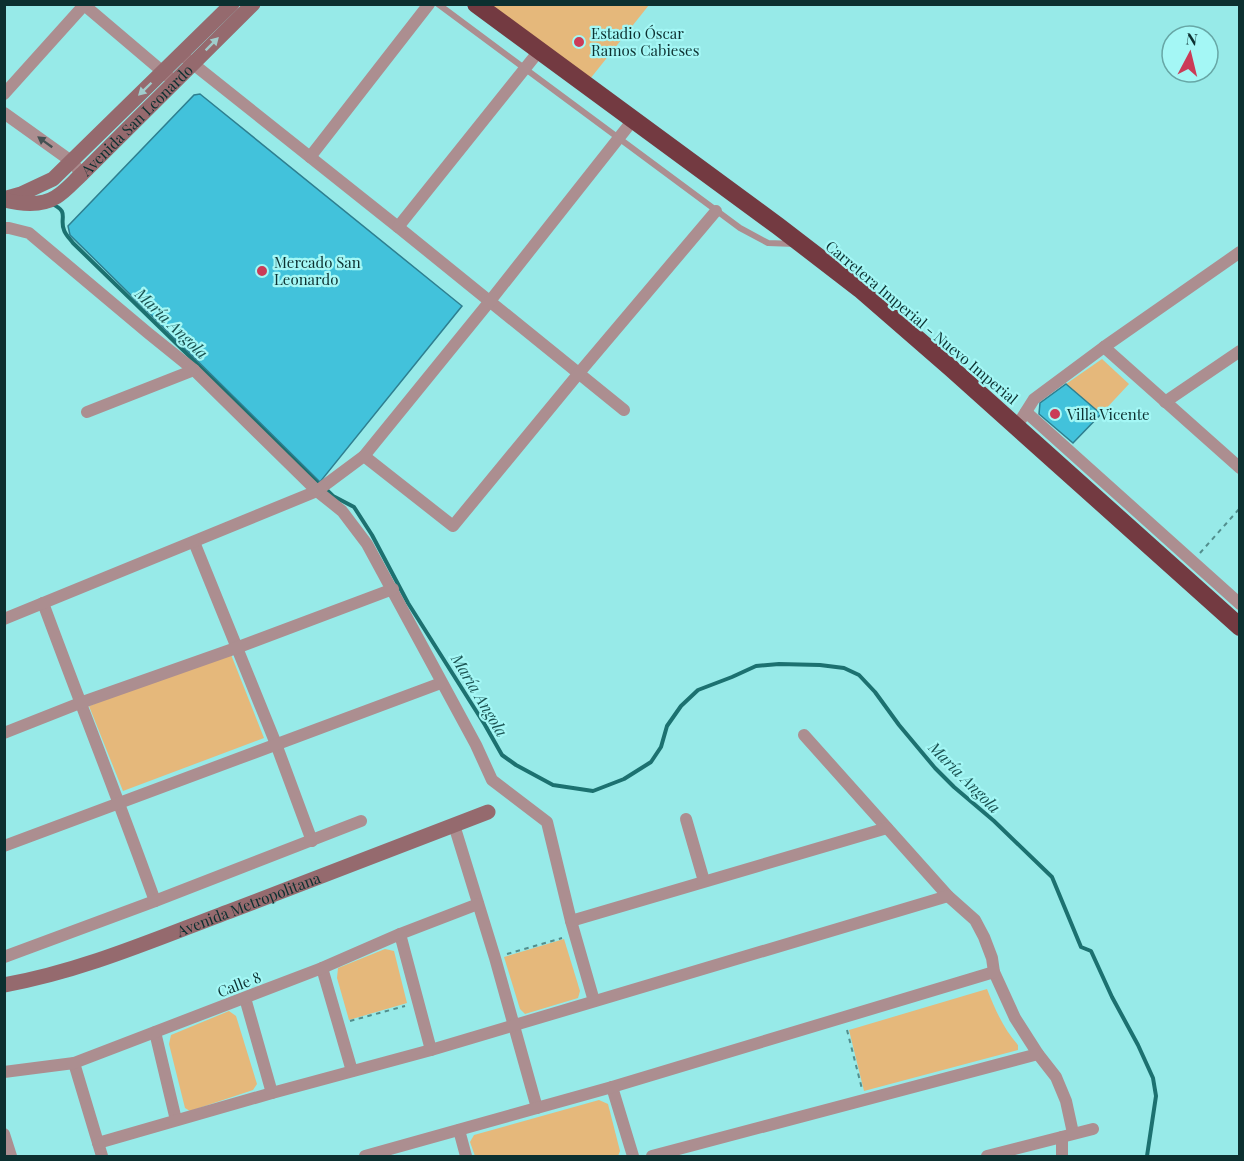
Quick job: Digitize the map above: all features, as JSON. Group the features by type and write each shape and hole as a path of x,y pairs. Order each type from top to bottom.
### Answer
{"highway":[{"name":"Carretera Imperial - Nuevo Imperial","path":"476,4 802,244 1021,419 1239,627"}],"street":[{"name":"Avenida San Leonardo","path":"187,59 232,4"},
{"name":"Avenida San Leonardo","path":"4,199 22,203 44,201 56,197 82,174 187,59 253,4"},
{"path":"309,157 429,4"},
{"path":"4,94 84,5 169,77"},
{"path":"398,227 539,51"},
{"path":"187,59 624,410"},
{"name":"Avenida San Leonardo","path":"4,199 38,187 52,179 169,77"},
{"path":"4,113 71,161 82,174"},
{"path":"4,619 322,488 364,456 633,120"},
{"path":"364,456 453,526 717,211"},
{"path":"4,228 29,233 194,370 322,488 368,544 476,745 492,780 547,822 571,921 594,1001"},
{"path":"1239,252 1034,399 1021,419 1193,562 1239,604"},
{"path":"1104,347 1239,468"},
{"path":"1166,402 1239,352"},
{"path":"87,412 194,370"},
{"path":"194,542 276,744 312,841"},
{"path":"4,733 393,589"},
{"path":"43,603 155,901"},
{"path":"4,846 441,683"},
{"path":"804,735 948,896 975,920 993,958 994,972 1015,1018 1056,1077 1066,1101 1067,1135 1062,1156"},
{"name":"Avenida Metropolitana","path":"4,985 38,979 160,938 488,812"},
{"path":"686,819 704,882"},
{"path":"4,957 361,821"},
{"path":"454,825 495,958 537,1108"},
{"path":"571,921 887,828"},
{"path":"98,1143 514,1026 948,896"},
{"name":"Calle 8","path":"4,1072 74,1063 322,968 478,903"},
{"path":"400,934 431,1050"},
{"path":"322,968 352,1071"},
{"path":"365,1156 612,1087 994,972"},
{"path":"245,998 272,1093"},
{"path":"155,1032 176,1120"},
{"path":"652,1156 1038,1054"},
{"path":"74,1063 102,1156"},
{"path":"612,1087 633,1156"},
{"path":"987,1156 1094,1129"},
{"path":"459,1130 466,1156"},
{"path":"4,1134 11,1156"}],"lane":[{"path":"438,4 740,228 768,243 802,244"}],"path":[{"path":"1193,562 1239,508"},
{"path":"495,958 575,934"},
{"path":"339,1024 418,1002"},
{"path":"843,1017 866,1100"}],"shaded area":[{"name":"Estadio Óscar Ramos Cabieses","path":"488,5 649,5 590,79"},
{"path":"1102,359 1129,384 1101,414 1066,384"},
{"path":"230,652 264,738 123,791 89,706"},
{"path":"564,939 580,991 578,998 525,1014 520,1009 504,957"},
{"path":"385,949 394,951 407,1003 349,1020 337,978 338,968"},
{"path":"987,989 996,1011 1018,1045 1018,1050 864,1091 849,1030"},
{"path":"229,1011 236,1016 257,1084 253,1090 190,1111 185,1108 169,1044 171,1035"},
{"path":"599,1100 608,1104 620,1151 618,1156 475,1156 470,1142 474,1135"}],"building":[{"name":"Mercado San Leonardo","path":"200,94 462,306 320,482 70,235 68,226 194,95"},
{"path":"1066,384 1101,414 1073,443 1039,414 1040,403"}],"waterway":[{"name":"María Angola","path":"52,204 61,210 64,230 73,243 333,496 354,507 372,535 408,603 502,755 516,765 553,785 593,791 624,779 651,762 661,747 667,726 681,706 698,690 756,666 820,665 844,668 859,675 935,768 1052,877 1081,947 1091,951 1153,1078 1156,1096 1147,1156"}],"place":[{"name":"Estadio Óscar Ramos Cabieses","path":"579,42"},
{"name":"Mercado San Leonardo","path":"262,271"},
{"name":"Villa Vicente","path":"1055,414"}]}
